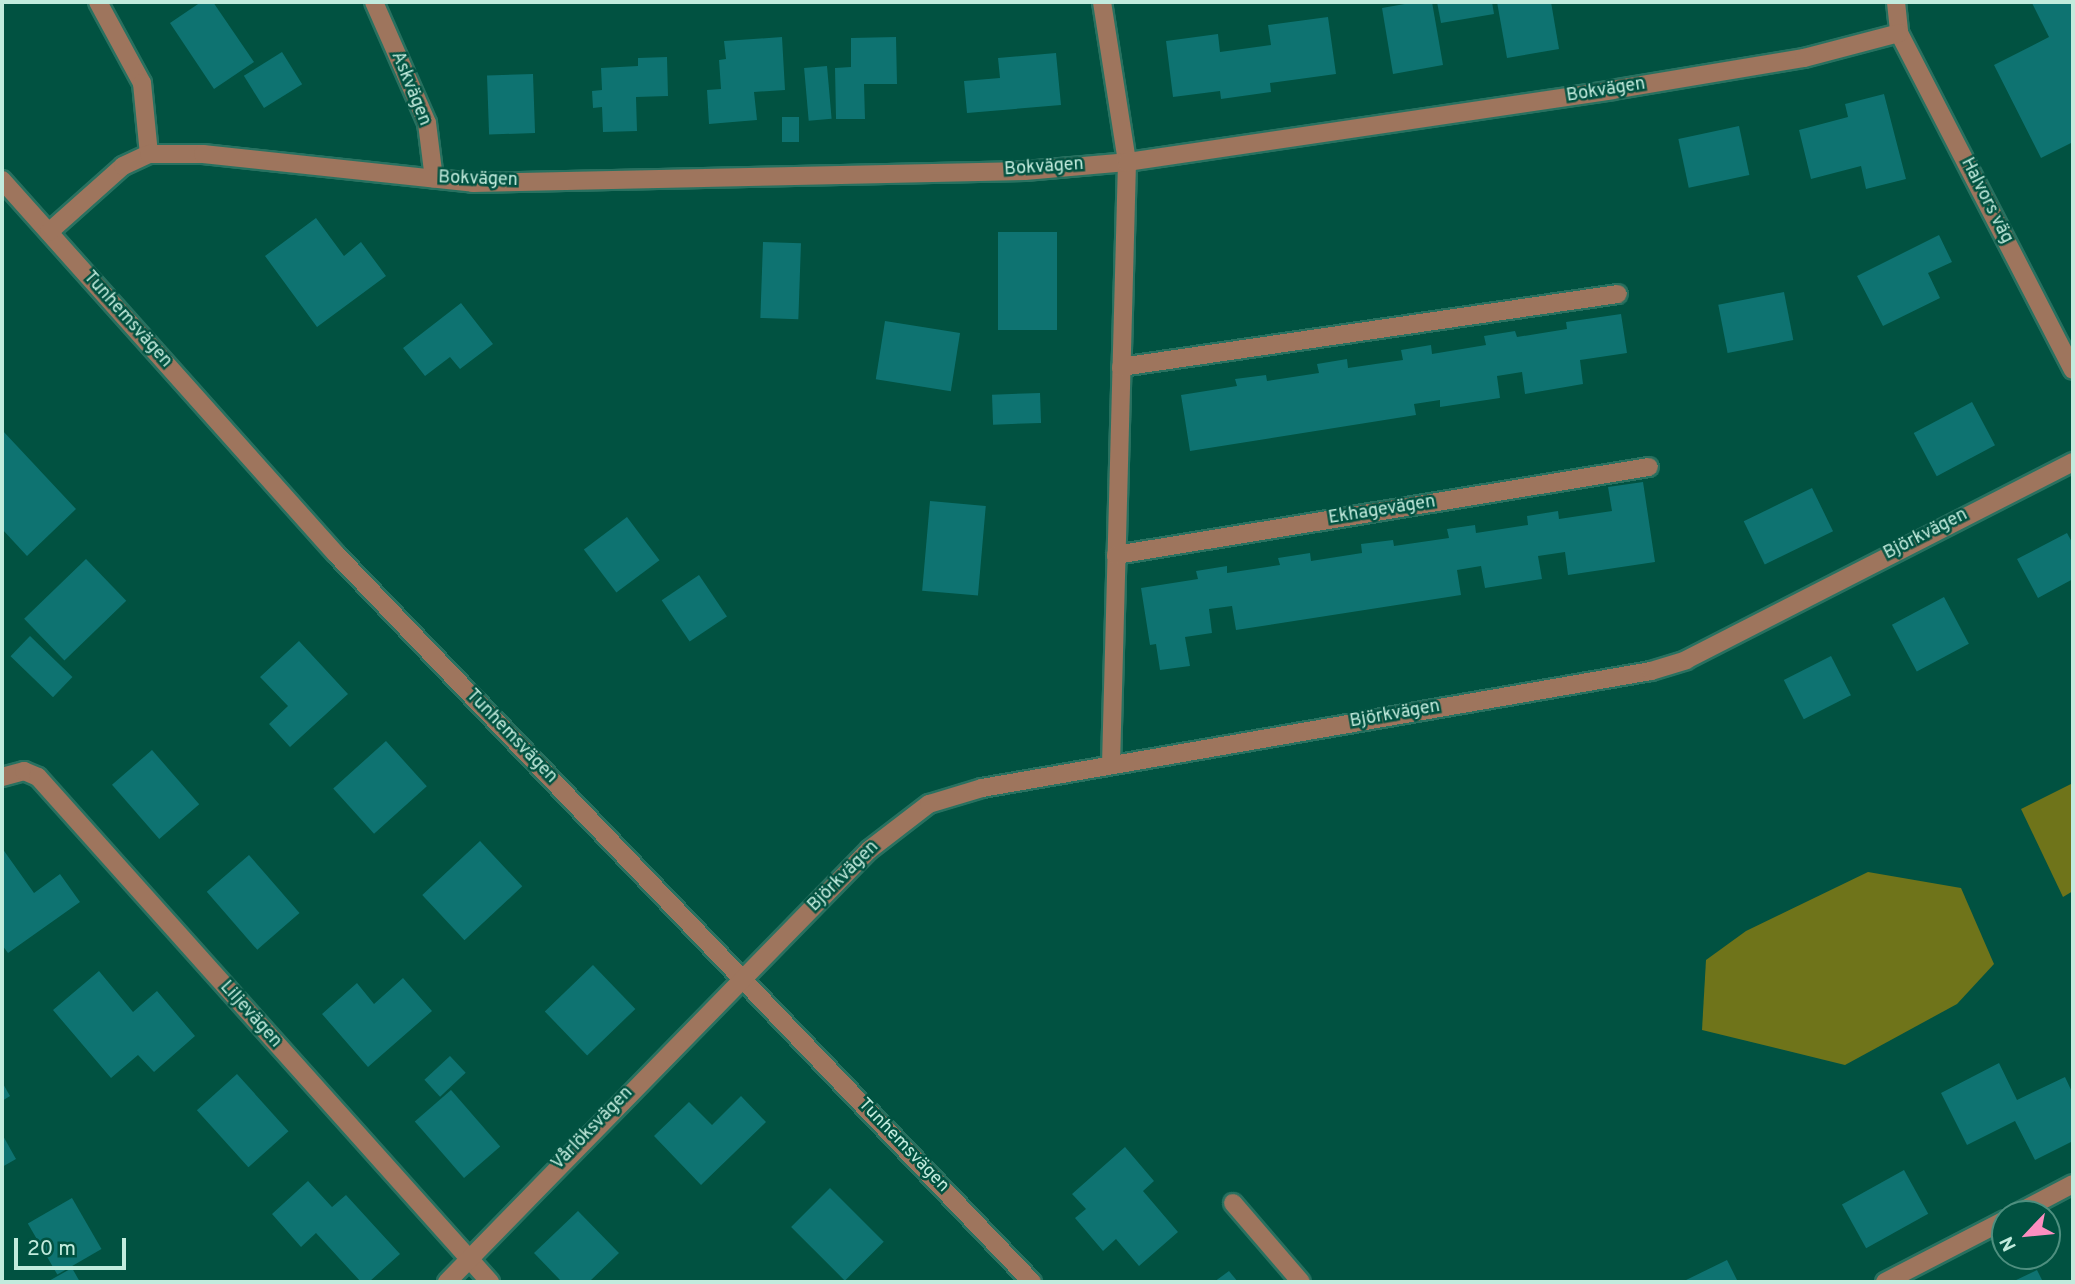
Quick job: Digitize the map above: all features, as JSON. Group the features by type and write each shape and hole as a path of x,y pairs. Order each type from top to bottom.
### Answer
{"street":[{"path":"98,2 142,83 149,154"},
{"name":"Askvägen","path":"374,2 427,124 434,179"},
{"path":"1102,2 1127,162 1111,764"},
{"path":"1896,2 1899,33"},
{"name":"Bokvägen","path":"49,232 123,166 149,154 203,154 487,183 1012,171 1127,162 1639,86 1804,58 1899,33"},
{"name":"Halvors väg","path":"1899,33 2073,370"},
{"name":"Tunhemsvägen","path":"2,180 336,554 1032,1282"},
{"path":"1121,368 1618,294"},
{"name":"Björkvägen","path":"744,980 869,850 929,804 982,788 1111,764 1651,671 1686,660 2073,462"},
{"name":"Ekhagevägen","path":"1116,555 1649,467"},
{"name":"Liljevägen","path":"2,777 24,771 38,778 490,1282"},
{"name":"Vårlöksvägen","path":"447,1282 467,1258 744,980"},
{"path":"2043,1200 2073,1184"},
{"path":"1233,1203 1301,1282"},
{"path":"1885,1282 1991,1227"}],"shaded area":[{"path":"2073,783 2073,891 2063,897 2021,809"},
{"path":"1868,872 1961,888 1994,964 1957,1004 1845,1065 1702,1030 1706,960 1746,931"}],"building":[{"path":"201,2 213,2 254,62 214,89 170,23"},
{"path":"1432,2 1443,65 1393,74 1382,8"},
{"path":"1437,2 1492,2 1494,14 1441,23"},
{"path":"1497,2 1551,2 1559,49 1507,58"},
{"path":"2073,2 2073,142 2041,158 1994,65 2049,37 2032,3"},
{"path":"1328,17 1336,74 1270,83 1271,92 1221,99 1220,91 1173,97 1166,41 1218,34 1220,52 1271,45 1268,25"},
{"path":"782,37 785,90 754,92 757,120 709,124 707,90 721,89 719,60 726,59 724,41"},
{"path":"896,37 897,84 864,84 865,119 836,119 835,68 851,67 851,38"},
{"path":"282,52 302,84 264,108 244,76"},
{"path":"1056,53 1061,105 967,113 964,81 1000,78 998,58"},
{"path":"667,57 668,96 636,97 637,131 603,132 602,107 593,108 592,91 602,90 601,68 638,66 638,58"},
{"path":"827,66 832,119 809,121 804,68"},
{"path":"533,74 535,133 489,135 487,76"},
{"path":"1884,94 1906,179 1866,189 1861,166 1811,179 1799,130 1848,117 1845,104"},
{"path":"782,117 799,117 799,142 782,142"},
{"path":"1739,126 1749,175 1689,188 1678,139"},
{"path":"316,218 344,256 361,242 386,276 317,327 265,256"},
{"path":"998,232 1057,232 1057,330 998,330"},
{"path":"1939,235 1952,262 1928,273 1940,298 1883,326 1857,276"},
{"path":"763,242 801,243 798,319 760,318"},
{"path":"1784,292 1793,340 1728,353 1718,305"},
{"path":"461,303 493,344 460,369 450,357 425,376 403,348"},
{"path":"1621,314 1627,353 1580,360 1583,384 1525,394 1522,372 1497,376 1500,398 1440,407 1440,400 1414,404 1416,415 1190,451 1181,395 1237,386 1235,379 1266,375 1267,381 1319,373 1317,364 1347,359 1348,368 1403,360 1401,350 1431,345 1432,354 1486,345 1484,336 1515,331 1517,337 1567,329 1566,322"},
{"path":"885,321 960,333 951,391 876,379"},
{"path":"1040,393 1041,423 993,425 992,395"},
{"path":"1972,402 1995,445 1937,476 1914,433"},
{"path":"2,430 76,509 27,556 2,529"},
{"path":"1643,482 1655,562 1568,575 1565,552 1538,556 1542,579 1485,588 1481,566 1457,570 1461,595 1236,630 1232,606 1209,609 1212,633 1185,637 1190,666 1160,670 1156,644 1150,645 1141,588 1198,579 1196,571 1227,566 1227,573 1280,565 1278,558 1310,553 1311,561 1362,553 1361,544 1393,540 1394,546 1449,538 1447,529 1475,525 1476,533 1528,525 1527,516 1558,511 1559,519 1612,511 1608,487"},
{"path":"1812,488 1833,531 1765,564 1744,521"},
{"path":"930,501 986,506 978,596 922,591"},
{"path":"627,517 659,560 616,593 584,549"},
{"path":"2067,533 2073,544 2073,579 2038,598 2017,559"},
{"path":"86,559 126,601 64,660 24,619"},
{"path":"699,575 727,616 690,642 662,600"},
{"path":"1944,597 1969,644 1917,671 1892,625"},
{"path":"30,636 72,677 53,697 11,656"},
{"path":"299,641 348,694 290,747 269,724 288,706 260,677"},
{"path":"1831,656 1851,695 1804,719 1784,680"},
{"path":"386,741 427,786 374,834 333,789"},
{"path":"152,750 199,804 159,839 112,785"},
{"path":"480,841 522,886 465,940 422,895"},
{"path":"2,848 34,893 60,874 80,902 8,953 2,945"},
{"path":"249,855 300,913 257,950 207,892"},
{"path":"593,965 635,1009 587,1055 545,1012"},
{"path":"99,971 133,1012 157,991 195,1036 154,1072 138,1055 111,1078 53,1010"},
{"path":"403,978 432,1011 368,1067 322,1014 357,983 374,1004"},
{"path":"450,1056 466,1073 440,1097 424,1080"},
{"path":"1999,1063 2017,1100 2065,1077 2073,1094 2073,1141 2035,1160 2015,1121 1967,1145 1941,1093"},
{"path":"237,1074 289,1131 248,1167 197,1110"},
{"path":"2,1082 10,1096 2,1101"},
{"path":"451,1090 500,1147 464,1178 415,1121"},
{"path":"741,1096 766,1122 701,1185 654,1136 689,1102 712,1125"},
{"path":"2,1134 16,1159 2,1167"},
{"path":"1125,1147 1154,1181 1143,1191 1178,1232 1139,1266 1116,1239 1103,1251 1075,1218 1086,1209 1072,1194"},
{"path":"1904,1170 1928,1214 1866,1248 1842,1204"},
{"path":"308,1181 332,1207 346,1195 400,1254 369,1282 361,1282 316,1233 301,1247 272,1214"},
{"path":"830,1188 884,1242 845,1281 791,1227"},
{"path":"72,1198 102,1249 57,1275 28,1224"},
{"path":"578,1211 619,1253 589,1282 562,1282 534,1253"},
{"path":"1727,1260 1738,1282 1682,1282"},
{"path":"72,1268 80,1282 47,1282"},
{"path":"2037,1270 2043,1282 2012,1282"},
{"path":"1229,1271 1238,1282 1214,1282"}]}
